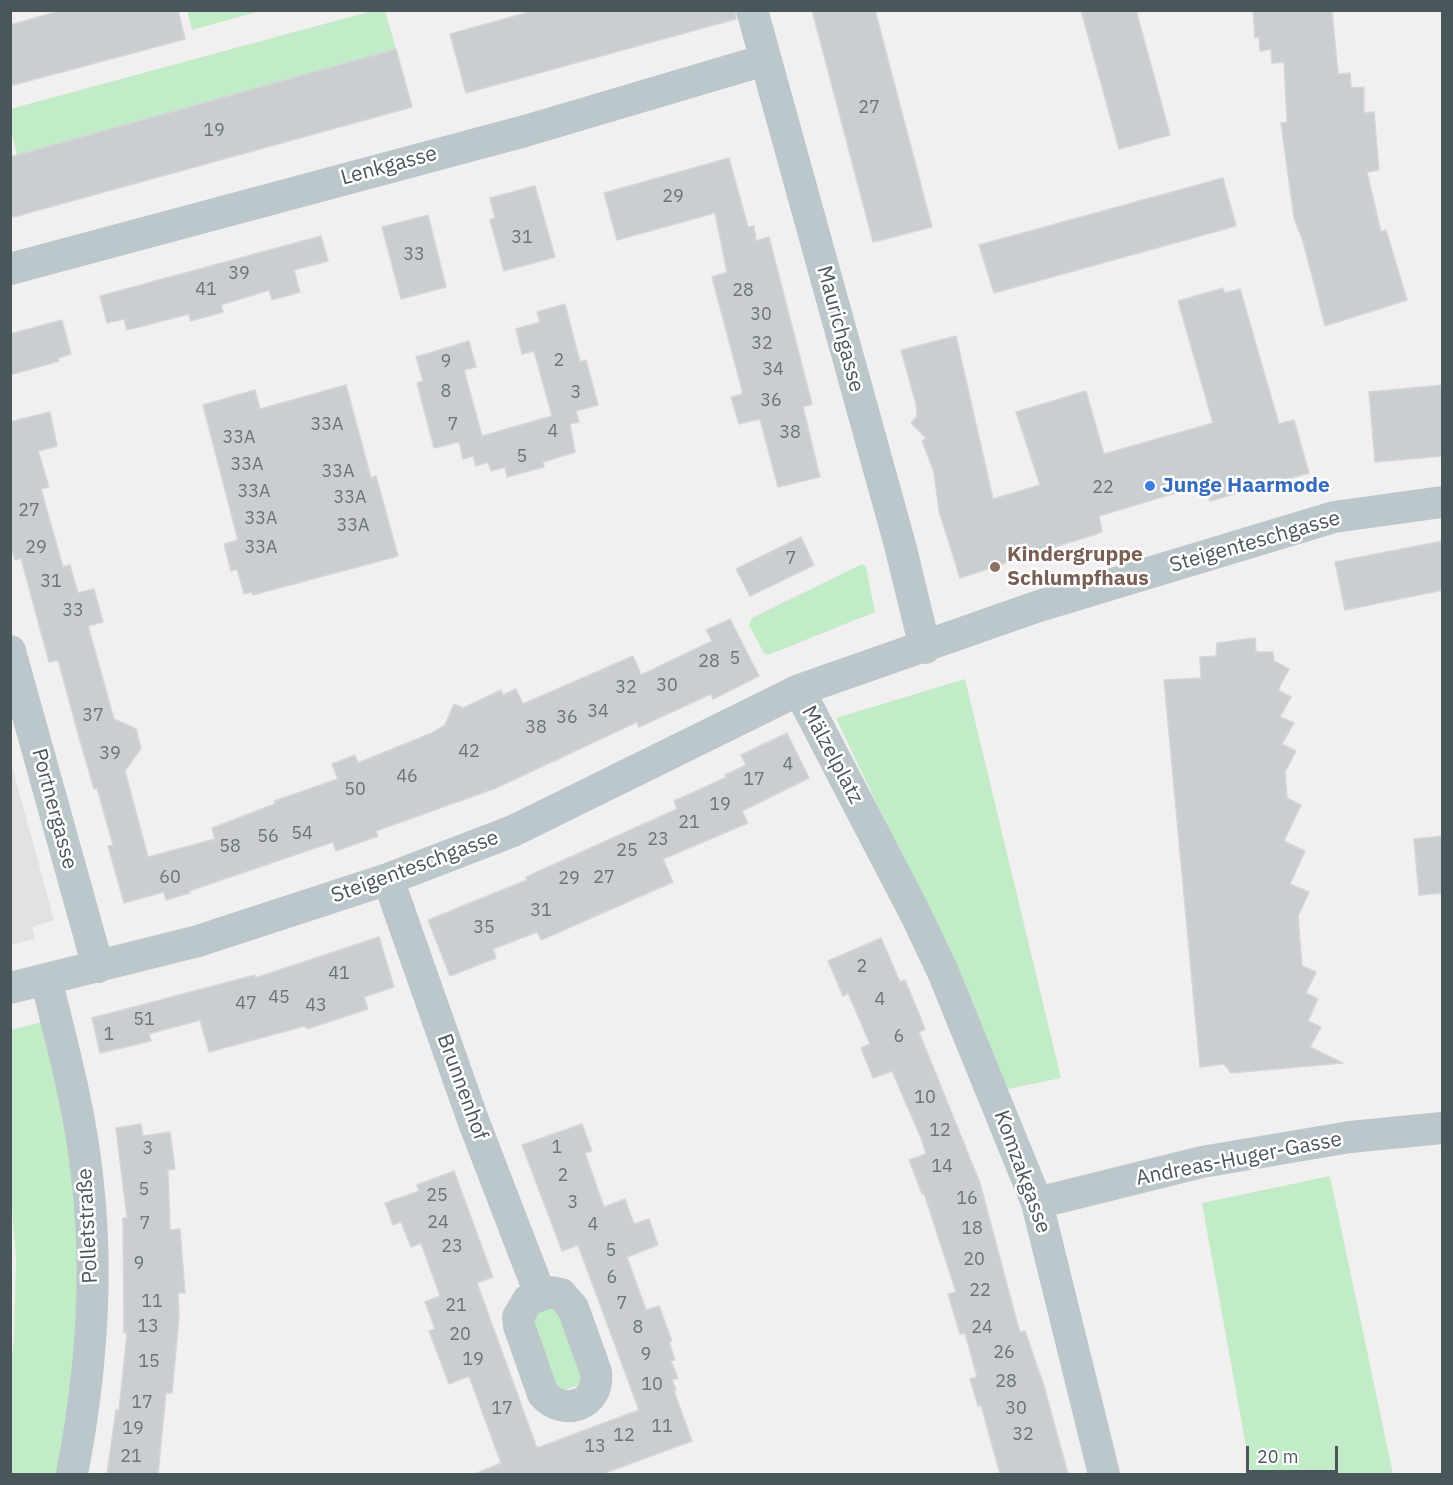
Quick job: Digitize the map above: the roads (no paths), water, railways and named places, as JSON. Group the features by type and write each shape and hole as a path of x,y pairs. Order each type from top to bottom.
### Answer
{"street":[{"name":"Maurichgasse","path":"752,10 897,534 925,648"},
{"name":"Lenkgasse","path":"10,269 525,131 765,60"},
{"name":"Steigenteschgasse","path":"1036,607 1334,517 1443,502"},
{"name":"Mälzelplatz","path":"916,915 799,690 925,648 1036,607"},
{"name":"Portnergasse","path":"10,651 98,967"},
{"name":"Steigenteschgasse","path":"10,988 229,932 388,879 513,831 799,690"},
{"name":"Brunnenhof","path":"388,879 472,1120 540,1294"},
{"name":"Komzakgasse","path":"916,915 943,972 1037,1203 1104,1474"},
{"name":"Polletstraße","path":"46,979 81,1132 90,1217 93,1279 91,1336 86,1392 72,1474"},
{"name":"Andreas-Huger-Gasse","path":"1037,1203 1202,1162 1350,1137 1443,1128"}],"place":[{"name":"Junge Haarmode","path":"1150,486"},
{"name":"Kindergruppe Schlumpfhaus","path":"995,567"}]}
